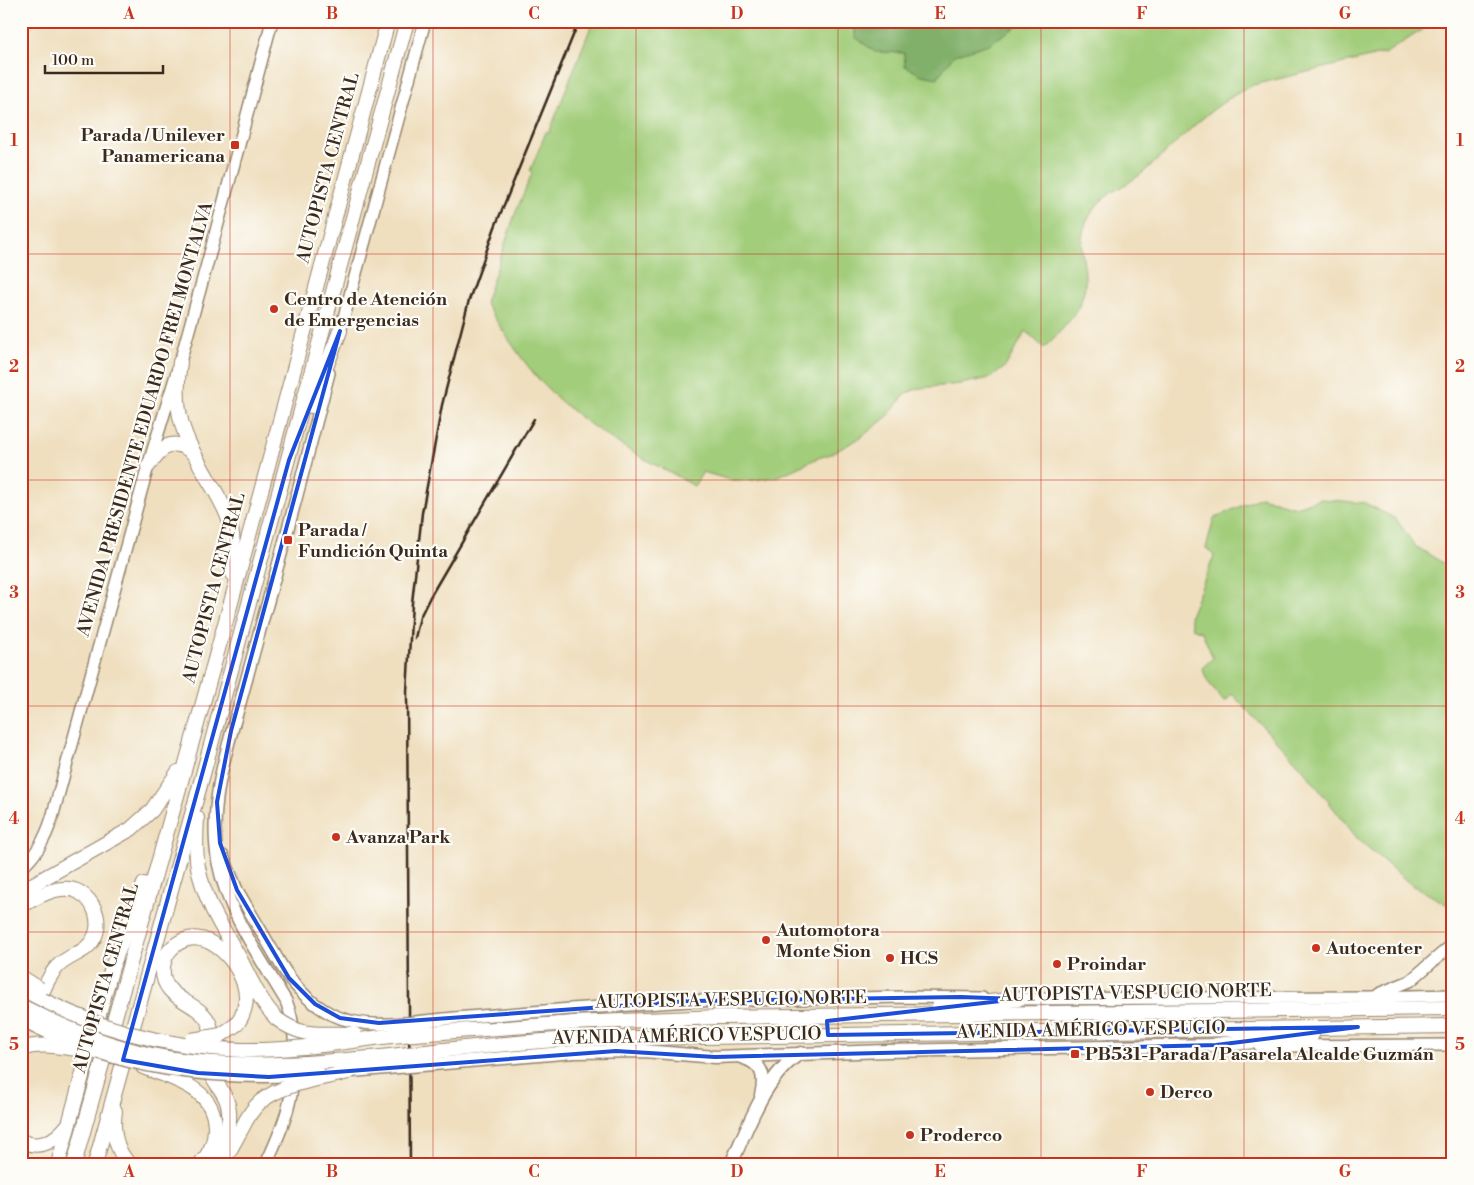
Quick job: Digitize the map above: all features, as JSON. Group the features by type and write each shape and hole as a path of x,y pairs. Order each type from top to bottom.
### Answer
{"highway":[{"name":"AUTOPISTA CENTRAL","path":"74,1164 230,606 388,21"},
{"name":"AUTOPISTA CENTRAL","path":"95,1164 124,1067 407,21"},
{"path":"289,460 340,331"},
{"path":"180,362 176,389 178,411 183,430 194,454 222,503 232,531 233,566 230,606"},
{"path":"148,466 158,452 169,445 181,445 194,454"},
{"path":"21,891 117,838 138,824 159,800 187,756"},
{"path":"202,778 196,840 197,862 201,879 220,923 268,1010 291,1029 303,1033 357,1034 385,1037"},
{"path":"58,1164 85,1060 115,957 168,826"},
{"path":"21,906 51,891 71,889 90,902 95,911 97,923 95,935 89,944 55,969 34,1008 21,1020"},
{"path":"158,1040 194,1040 216,1037 226,1033 237,1024 244,1010 246,994 241,978 227,955 216,945 198,939 183,941 173,947 164,962 164,980 174,993 203,1014 209,1021 211,1030 209,1066 212,1076 228,1106 229,1117 227,1132 214,1164"},
{"path":"21,976 90,1021"},
{"name":"AUTOPISTA VESPUCIO NORTE","path":"21,988 57,1007 90,1021 130,1034 202,1047 243,1050 289,1049 571,1016 719,1017 1453,1008"},
{"path":"874,1015 1018,999"},
{"name":"AUTOPISTA VESPUCIO NORTE","path":"21,1006 74,1031 124,1048 175,1059 220,1064 264,1065 572,1046 1453,1026"},
{"path":"1216,1045 1300,1037 1358,1027"},
{"path":"21,1049 43,1046 96,1052"},
{"path":"129,1164 119,1150 115,1138 114,1120 124,1067 172,1078 194,1088 209,1103 215,1118 214,1140 208,1154 200,1164"},
{"path":"222,1164 255,1107 271,1095 297,1085 349,1072"},
{"path":"21,1142 33,1145 47,1143 58,1136 69,1124"}],"main road":[{"name":"AVENIDA PRESIDENTE EDUARDO FREI MONTALVA","path":"21,868 37,851 50,826 148,466 180,362 272,21"},
{"path":"266,1164 284,1123 293,1090 295,1071 294,1027 286,1001 241,926 229,901 218,862 216,822 219,782 229,740 298,496 340,331 425,21"},
{"name":"AVENIDA AMÉRICO VESPUCIO","path":"216,822 222,852 230,877 242,901 289,978 305,996 320,1008 334,1015 357,1022 389,1023 571,1016 680,1001 746,999 960,997 1018,999 1453,995"},
{"path":"1369,997 1410,981 1453,944"},
{"name":"AVENIDA AMÉRICO VESPUCIO","path":"21,1020 64,1041 96,1052 124,1067 233,1076 290,1076 349,1072 572,1046 705,1057 801,1053 1216,1045 1453,1045"},
{"path":"731,1164 759,1105 778,1073 788,1062 801,1053"},
{"path":"740,1056 755,1064 762,1073 764,1083 759,1105"}],"highlighted area":[{"path":"340,331 231,731 217,802 220,843 237,890 289,978 315,1004 340,1018 379,1023 689,1001 960,997 1018,999 827,1021 828,1035 1358,1027 1216,1045 715,1057 616,1051 269,1077 198,1073 123,1060 289,460"}],"green space":[{"path":"593,21 1436,21 1386,53 1253,85 1236,94 1206,115 1140,175 1102,200 1088,220 1082,238 1085,274 1083,297 1074,315 1044,348 1026,331 1005,367 990,378 960,384 920,388 906,393 888,416 860,438 831,454 779,476 754,480 730,480 703,472 694,486 612,439 589,424 557,398 522,358 485,303 515,214 532,173 530,171 546,132 549,133"},
{"path":"855,21 1025,21 989,44 954,55 937,78 921,75 905,66 904,53 875,52 855,37"},
{"path":"1261,497 1295,507 1320,499 1365,503 1396,519 1415,546 1453,569 1453,908 1409,883 1357,838 1302,768 1232,694 1225,702 1208,682 1202,668 1213,658 1202,632 1192,628 1190,616 1214,556 1206,548 1214,518"}],"railway":[{"path":"410,1164 407,692 412,603 422,513 442,405 469,300 495,227 579,21"},
{"path":"415,638 420,617 430,597 534,419"}],"place":[{"name":"Parada / Unilever Panamericana","path":"235,145"},
{"name":"Centro de Atención de Emergencias","path":"274,309"},
{"name":"Parada / Fundición Quinta","path":"288,540"},
{"name":"Avanza Park","path":"336,837"},
{"name":"Automotora Monte Sion","path":"766,940"},
{"name":"Autocenter","path":"1316,948"},
{"name":"HCS","path":"890,958"},
{"name":"Proindar","path":"1057,964"},
{"name":"PB531-Parada / Pasarela Alcalde Guzmán","path":"1075,1054"},
{"name":"Derco","path":"1150,1092"},
{"name":"Proderco","path":"910,1135"}]}
